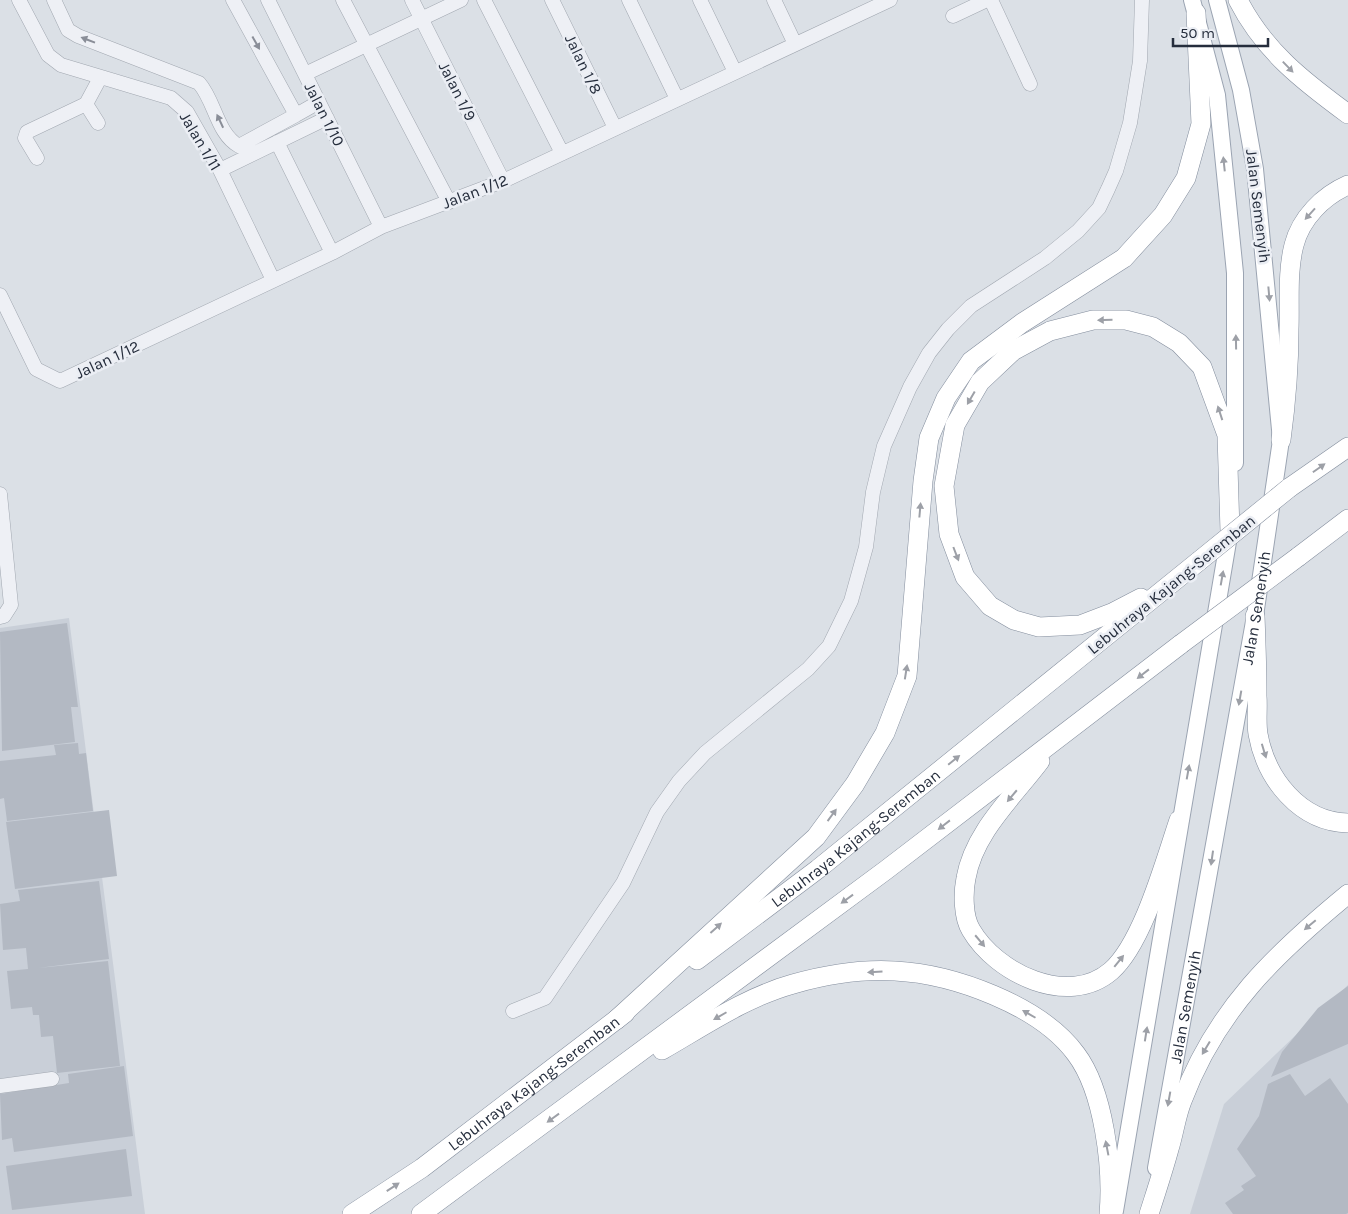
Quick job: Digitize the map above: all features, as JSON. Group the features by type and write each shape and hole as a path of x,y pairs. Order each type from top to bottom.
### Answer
{"highway":[{"path":"1238,0 1270,48 1299,78 1348,114"},
{"path":"616,1020 816,837 856,784 885,734 907,676 922,481 929,438 943,406 971,361 1022,323 1124,258 1163,216 1186,178 1201,124 1194,7"},
{"path":"1281,440 1288,388 1290,284 1294,245 1305,220 1331,192 1348,185"},
{"path":"1176,580 1114,612 1080,625 1039,627 1014,620 990,606 965,577 949,534 944,486 955,425 980,382 1013,351 1050,331 1093,320 1126,320 1153,327 1179,343 1202,367 1227,435 1230,531"},
{"name":"Lebuhraya Kajang-Seremban","path":"352,1214 422,1168 826,863 1289,488 1348,447"},
{"path":"421,1214 592,1089 1053,744 1348,519"},
{"path":"1316,544 1348,535"},
{"path":"1255,616 1258,734 1268,765 1282,790 1304,810 1334,823 1348,823"},
{"path":"1053,744 993,821 979,843 966,878 964,904 970,929 999,962 1016,973 1044,985 1069,986 1093,982 1111,971 1127,951 1145,916 1180,820"},
{"path":"1148,1214 1181,1102 1200,1059 1225,1016 1256,978 1293,939 1348,894"},
{"path":"592,1089 743,1004 793,984 846,974 895,971 937,978 987,992 1006,1001 1060,1034 1077,1055 1094,1089 1109,1152 1109,1214"}],"main road":[{"name":"Jalan Semenyih","path":"1148,1214 1255,616 1281,440 1256,169 1241,90 1217,0"},
{"name":"Jalan Semenyih","path":"1115,1214 1136,1099 1180,820 1230,531 1237,441 1235,273 1217,95 1194,7"}],"street":[{"name":"Jalan 1/11","path":"19,0 48,55 61,65 170,98 187,112 220,170 273,280"},
{"path":"54,0 68,30 78,36 199,83 207,91 229,140 239,146 319,102"},
{"path":"233,0 296,115"},
{"name":"Jalan 1/10","path":"268,0 381,227"},
{"path":"343,0 449,202"},
{"name":"Jalan 1/9","path":"412,0 503,181"},
{"path":"305,74 461,0"},
{"path":"484,0 562,153"},
{"name":"Jalan 1/8","path":"552,0 615,128"},
{"path":"629,0 677,99"},
{"path":"700,0 735,72"},
{"path":"774,0 794,44"},
{"name":"Jalan 1/12","path":"0,295 36,369 60,381 332,253 381,227 503,181 735,72 794,44 857,6 890,0"},
{"path":"953,16 989,0 1030,84"},
{"path":"513,1010 545,998 624,883 657,812 679,781 705,753 808,668 829,646 852,601 866,547 873,492 884,446 910,387 929,353 948,329 971,306 1045,258 1078,231 1099,208 1124,146 1130,123 1140,62 1142,0"},
{"path":"37,158 25,138 27,132 86,104 100,78"},
{"path":"86,104 98,123"},
{"path":"220,170 327,118"},
{"path":"277,142 332,253"},
{"path":"0,494 11,605 4,616 0,617"},
{"path":"0,1086 52,1078"}],"shaded area":[{"path":"69,618 145,1214 0,1214 0,628"},
{"path":"1348,985 1348,1214 1190,1214 1224,1104"}],"building":[{"path":"67,623 78,707 71,707 75,742 2,751 0,632"},
{"path":"78,743 79,754 86,753 93,811 7,821 4,798 0,799 0,761 56,755 54,745"},
{"path":"109,810 117,876 15,889 6,822"},
{"path":"99,881 109,959 38,968 108,961 120,1066 57,1073 53,1036 41,1037 39,1015 33,1015 32,1007 11,1009 7,971 28,969 26,948 3,950 0,904 20,901 18,890"},
{"path":"1348,986 1348,1044 1271,1077 1282,1052 1318,1008"},
{"path":"124,1066 133,1136 14,1152 12,1138 2,1140 0,1094 69,1083 68,1074"},
{"path":"1290,1074 1305,1096 1330,1078 1348,1104 1348,1213 1233,1214 1225,1203 1244,1190 1241,1186 1256,1176 1237,1149 1259,1116 1268,1084"},
{"path":"126,1149 132,1196 12,1210 6,1166"}]}
